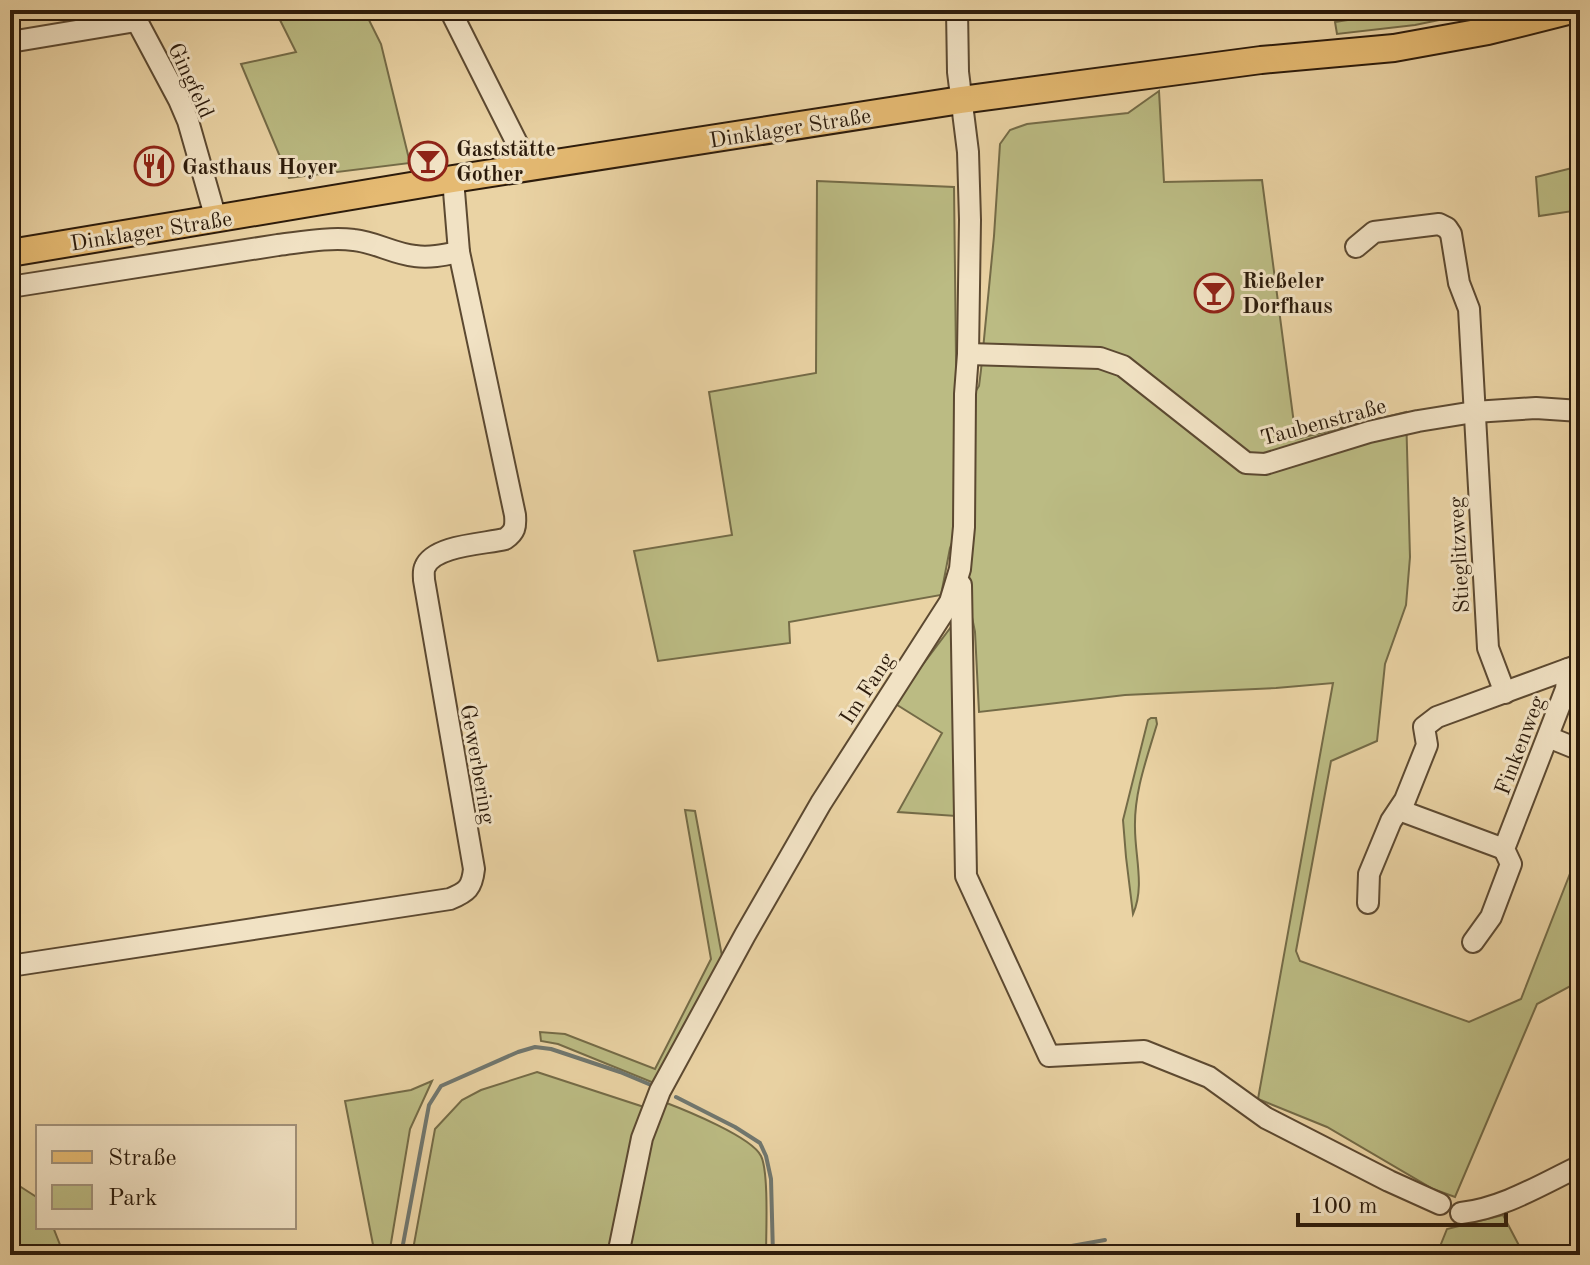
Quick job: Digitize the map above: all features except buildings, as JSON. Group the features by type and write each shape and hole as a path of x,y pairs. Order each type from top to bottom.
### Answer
{"main road":[{"name":"Dinklager Straße","path":"10,253 453,179 961,100 1261,60 1394,48 1488,31 1572,10"}],"street":[{"path":"450,10 529,167"},
{"name":"Im Fang","path":"618,1255 642,1138 660,1091 821,803 950,602 960,569 964,527 968,354 969,165 958,72 957,10"},
{"path":"10,42 134,15"},
{"name":"Gingfeld","path":"134,15 188,121 216,219"},
{"name":"Gewerbering","path":"10,966 450,899 463,893 473,883 474,869 426,595 424,567 433,556 447,550 505,539 513,534 516,527 459,252 453,179"},
{"name":"Stieglitzweg","path":"1356,247 1374,232 1439,224 1451,234 1459,283 1469,309 1488,648 1505,693"},
{"path":"10,287 322,239 354,240 412,256 435,257 459,252"},
{"name":"Taubenstraße","path":"968,354 1100,358 1112,361 1123,366 1246,463 1265,464 1369,432 1474,412 1536,408 1580,411"},
{"path":"960,569 966,876 1049,1056 1144,1051 1209,1077 1266,1118 1440,1204"},
{"path":"1368,903 1369,874 1427,745 1424,727 1437,717 1574,667"},
{"name":"Finkenweg","path":"1473,942 1491,917 1511,864 1504,849 1574,667"},
{"path":"1548,737 1580,750"},
{"path":"1399,810 1504,849"},
{"path":"1461,1213 1481,1211 1509,1200 1580,1166"}],"green space":[{"path":"275,10 364,10 381,44 410,163 289,178 241,64 296,52"},
{"path":"1411,10 1487,10 1415,25 1337,34 1335,22"},
{"path":"1159,91 1164,182 1262,180 1296,439 1406,412 1410,557 1406,605 1385,664 1377,741 1331,761 1296,951 1300,961 1469,1022 1521,999 1580,848 1580,981 1537,1004 1455,1197 1433,1189 1327,1127 1258,1099 1333,683 1125,695 979,712 975,632 966,588 972,553 972,397 979,386 981,370 1000,144 1010,130 1027,124 1128,113"},
{"path":"1580,166 1580,210 1539,216 1536,177"},
{"path":"817,181 954,187 958,527 950,548 941,595 789,622 790,643 658,661 634,551 732,535 709,392 816,373"},
{"path":"954,623 956,816 898,812 942,733 894,703"},
{"path":"1151,718 1156,718 1157,724 1142,775 1135,815 1139,883 1133,914 1123,820"},
{"path":"685,810 695,811 722,956 654,1083 558,1044 541,1041 540,1032 565,1034 655,1069 711,959"},
{"path":"537,1072 647,1108 610,1255 412,1255 435,1129 462,1100 481,1090"},
{"path":"432,1081 410,1129 389,1255 375,1255 345,1101 411,1090"},
{"path":"664,1102 732,1133 761,1156 766,1189 766,1255 625,1255 653,1127"},
{"path":"10,1180 36,1197 36,1229 54,1229 64,1255 10,1255"},
{"path":"1503,1215 1524,1255 1437,1254 1447,1229"}],"waterway":[{"path":"401,1255 429,1105 441,1086 535,1047 551,1049 651,1085"},
{"path":"676,1097 760,1143 771,1179 773,1255"},
{"path":"1021,1255 1105,1240"}],"place":[{"name":"Gaststätte Gother","path":"428,161"},
{"name":"Gasthaus Hoyer","path":"154,166"},
{"name":"Rießeler Dorfhaus","path":"1214,293"}]}
